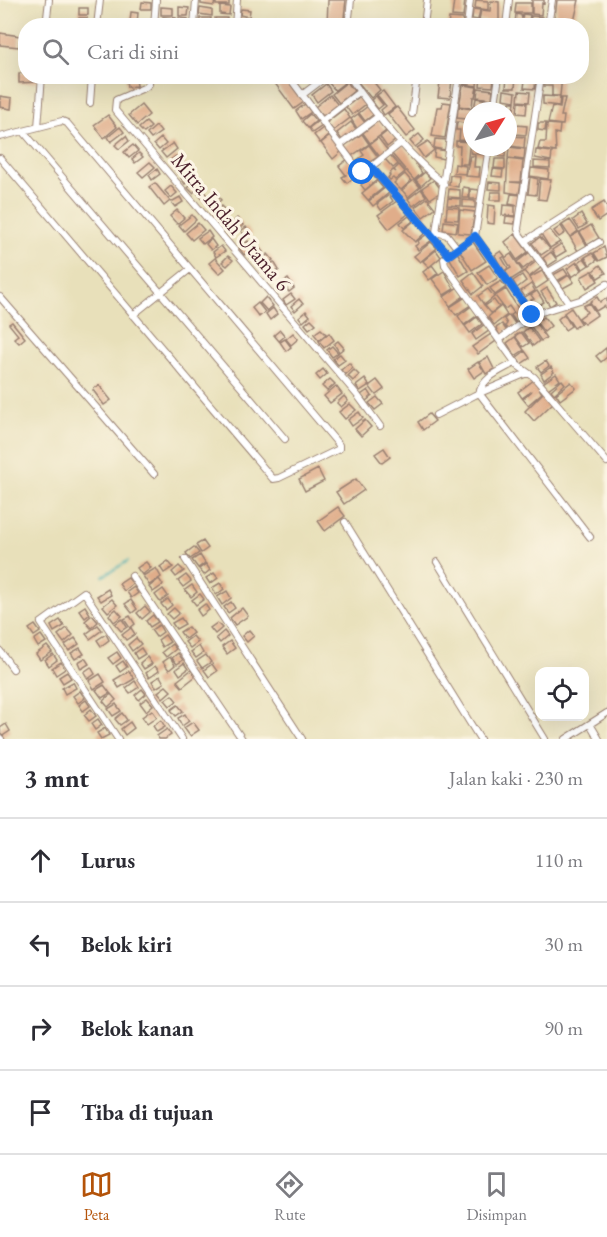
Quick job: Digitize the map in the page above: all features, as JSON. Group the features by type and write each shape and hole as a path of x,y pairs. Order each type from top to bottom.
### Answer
{"street":[{"path":"47,18 49,0"},
{"path":"98,18 100,0"},
{"path":"155,18 156,0"},
{"path":"195,18 196,0"},
{"path":"236,18 237,0"},
{"path":"349,18 351,0"},
{"path":"425,18 427,0"},
{"path":"467,18 470,0"},
{"path":"507,18 509,0"},
{"path":"549,18 552,0"},
{"path":"38,127 41,84"},
{"path":"90,103 91,84"},
{"name":"Mitra Indah Utama 6","path":"147,84 146,87 116,100 115,111 358,396 380,426"},
{"path":"294,84 360,172 371,167 401,143"},
{"path":"302,95 316,84"},
{"path":"354,84 401,143 444,184"},
{"path":"412,114 416,84"},
{"path":"436,235 458,84"},
{"path":"495,102 498,84"},
{"path":"540,84 518,229 569,303"},
{"path":"322,121 359,92"},
{"path":"340,145 379,116"},
{"path":"0,137 62,121 67,123 339,445 339,449 273,479 0,158"},
{"path":"23,131 285,439"},
{"path":"488,156 475,236 449,255 444,260 445,265 516,362 534,377 607,462"},
{"path":"371,167 436,235 449,255"},
{"path":"525,241 591,199"},
{"path":"436,235 447,235 458,249"},
{"path":"475,236 532,315"},
{"path":"548,272 599,242"},
{"path":"134,315 190,269"},
{"path":"499,340 532,315 583,299 607,284"},
{"path":"0,297 154,474"},
{"path":"480,392 483,383 516,362"},
{"path":"436,415 480,392 527,373"},
{"path":"480,392 591,537"},
{"path":"345,522 480,739"},
{"path":"185,559 302,739"},
{"path":"437,562 545,739"},
{"path":"132,576 242,739"},
{"path":"118,739 41,623 84,592 182,739"},
{"path":"0,651 13,669"},
{"path":"566,739 607,713"},
{"path":"590,724 599,739"}],"building":[{"path":"201,0 215,0 214,6 201,4"},
{"path":"216,0 229,0 229,5 216,5"},
{"path":"328,0 346,0 344,18 327,18"},
{"path":"454,0 465,0 463,17 452,16"},
{"path":"476,0 488,1 488,10 475,8"},
{"path":"532,0 544,0 541,15 532,14"},
{"path":"557,0 579,0 575,18 555,18"},
{"path":"491,1 499,2 499,18 479,18 481,10 490,11"},
{"path":"142,2 151,3 151,9 141,9"},
{"path":"516,3 531,3 531,13 515,13"},
{"path":"220,6 230,7 229,15 220,14"},
{"path":"161,7 173,8 173,15 161,15"},
{"path":"179,7 189,8 188,16 179,16"},
{"path":"79,8 88,8 88,15 79,15"},
{"path":"200,8 212,10 212,16 199,14"},
{"path":"241,9 250,10 249,17 240,15"},
{"path":"473,9 480,10 478,18 472,18"},
{"path":"131,12 138,13 138,18 130,18"},
{"path":"523,14 530,15 529,18 522,18"},
{"path":"0,33 18,36 18,47 0,45"},
{"path":"127,84 137,84 137,86 127,87"},
{"path":"275,84 291,84 304,102 294,109"},
{"path":"326,84 331,91 317,102 312,95"},
{"path":"330,84 343,84 335,90"},
{"path":"344,84 349,84 354,91 339,103 332,94"},
{"path":"360,84 375,84 380,90 371,98"},
{"path":"440,84 451,84 450,98 438,97"},
{"path":"480,84 493,84 493,87 480,86"},
{"path":"506,84 515,84 515,88 506,88"},
{"path":"524,84 535,84 535,89 524,88"},
{"path":"544,84 561,84 560,96 552,96 552,86 544,86"},
{"path":"463,85 477,87 473,102 463,102 463,107 459,106"},
{"path":"478,88 493,90 492,99 477,97"},
{"path":"504,90 516,92 515,101 503,99"},
{"path":"383,91 395,107 384,115 381,110 386,106 377,95"},
{"path":"519,91 530,92 529,102 518,101"},
{"path":"330,95 338,105 323,116 315,107"},
{"path":"0,96 12,98 11,109 0,107"},
{"path":"360,96 366,104 352,115 346,107"},
{"path":"376,96 383,105 378,109 371,100"},
{"path":"543,96 560,97 559,106 543,104"},
{"path":"476,98 493,101 493,102 475,102"},
{"path":"561,98 565,98 561,116 564,116 563,125 548,123 552,106 560,108"},
{"path":"443,102 451,103 445,138 432,136 437,107 442,107"},
{"path":"518,102 527,103 526,114 517,113"},
{"path":"305,104 311,112 301,119 296,111"},
{"path":"141,105 149,115 137,125 129,115"},
{"path":"368,106 374,114 365,121 359,113"},
{"path":"397,107 415,130 406,137 388,114"},
{"path":"458,107 463,108 463,119 457,118"},
{"path":"344,109 350,118 333,131 327,122"},
{"path":"310,114 316,121 308,128 302,121"},
{"path":"358,114 366,124 358,130 351,119"},
{"path":"108,115 117,127 104,138 94,125"},
{"path":"318,121 322,126 312,133 309,128"},
{"path":"378,121 386,131 370,143 363,133"},
{"path":"146,122 151,127 144,133 139,128"},
{"path":"351,122 356,129 342,140 337,133"},
{"path":"457,122 463,123 463,140 459,140 460,130 456,130"},
{"path":"538,123 546,123 545,131 538,130"},
{"path":"547,124 560,125 559,134 555,133 556,152 538,149 540,142 546,142"},
{"path":"517,125 527,126 526,135 517,134"},
{"path":"156,126 161,132 151,139 147,134"},
{"path":"120,127 124,132 111,142 108,137"},
{"path":"323,128 329,136 320,143 314,135"},
{"path":"389,130 396,140 387,147 380,137"},
{"path":"362,134 369,144 350,157 343,147"},
{"path":"419,134 424,140 415,147 410,141"},
{"path":"126,136 129,141 119,149 115,145"},
{"path":"330,136 342,151 333,159 321,143"},
{"path":"517,136 525,137 524,148 517,147"},
{"path":"161,138 166,144 159,150 154,144"},
{"path":"378,138 388,151 380,157 370,144"},
{"path":"435,139 447,140 445,150 434,148"},
{"path":"428,141 434,150 424,158 417,148"},
{"path":"456,141 463,142 463,156 468,156 467,164 459,164 460,146 456,146"},
{"path":"173,143 177,149 166,158 161,152"},
{"path":"133,145 138,151 129,158 124,152"},
{"path":"369,145 378,157 362,167 357,160 364,155 361,151"},
{"path":"403,145 422,173 414,180 392,154"},
{"path":"517,148 525,149 524,160 508,158 508,156 517,156"},
{"path":"435,149 445,151 444,159 434,157"},
{"path":"536,150 552,152 551,161 535,158"},
{"path":"139,153 143,157 135,163 132,159"},
{"path":"390,155 398,164 393,168 385,159"},
{"path":"176,156 181,162 173,167 169,161"},
{"path":"470,156 475,156 474,167 480,167 479,177 466,176"},
{"path":"348,159 355,168 349,172 353,178 347,183 342,177 346,175 339,166"},
{"path":"495,159 505,159 505,169 494,168"},
{"path":"508,159 523,161 521,182 510,182 521,183 519,194 506,192"},
{"path":"534,161 550,162 550,168 534,167"},
{"path":"150,162 155,167 143,177 138,172"},
{"path":"183,162 187,168 178,174 174,169"},
{"path":"455,164 466,166 465,174 454,173"},
{"path":"399,165 405,172 395,180 393,178 390,180 389,174 393,170 396,172 394,170"},
{"path":"531,168 549,170 548,179 530,176"},
{"path":"157,169 160,174 152,180 149,175"},
{"path":"493,169 503,170 502,177 492,176"},
{"path":"190,172 194,178 185,184 181,178"},
{"path":"369,172 377,180 365,190 361,185 364,182 361,178"},
{"path":"425,172 430,178 421,186 416,180"},
{"path":"405,174 411,181 401,190 394,183"},
{"path":"450,175 459,176 458,187 449,185"},
{"path":"530,177 538,179 536,195 528,194"},
{"path":"540,179 551,180 546,200 538,199"},
{"path":"414,180 420,187 408,197 402,190"},
{"path":"434,180 442,191 430,199 422,188"},
{"path":"377,181 383,188 368,200 362,193"},
{"path":"194,182 199,187 193,193 188,188"},
{"path":"489,182 501,183 501,190 488,189"},
{"path":"155,183 170,201 164,206 149,187"},
{"path":"171,186 177,193 171,198 165,191"},
{"path":"386,187 390,192 373,206 369,201"},
{"path":"463,187 469,188 469,198 462,198"},
{"path":"202,189 208,197 204,201 198,193"},
{"path":"421,189 426,196 413,206 408,199"},
{"path":"449,189 460,190 460,198 448,197"},
{"path":"470,189 480,190 480,199 470,199"},
{"path":"491,192 501,192 501,200 490,200"},
{"path":"216,194 221,200 215,205 210,199"},
{"path":"511,194 521,195 519,206 509,204"},
{"path":"389,195 393,201 381,210 377,204"},
{"path":"180,197 183,202 175,207 171,202"},
{"path":"427,198 435,208 423,217 415,207"},
{"path":"448,198 461,199 461,206 447,205"},
{"path":"463,200 475,201 475,208 463,207"},
{"path":"397,201 408,214 389,229 378,215"},
{"path":"604,202 607,215 598,221 591,210"},
{"path":"488,205 495,206 494,224 487,223"},
{"path":"503,205 515,206 515,216 502,215"},
{"path":"221,206 226,211 217,220 212,214"},
{"path":"447,207 459,208 458,220 446,219"},
{"path":"177,210 184,218 177,224 170,216"},
{"path":"460,210 475,212 471,234 458,233"},
{"path":"581,214 587,224 579,229 573,220"},
{"path":"192,215 196,220 184,231 179,225"},
{"path":"409,216 413,221 404,228 400,223"},
{"path":"506,216 515,217 515,224 505,223"},
{"path":"237,218 243,225 238,230 232,223"},
{"path":"570,220 578,231 570,237 562,225"},
{"path":"414,221 426,232 415,242 403,230"},
{"path":"444,221 458,223 456,232 443,230"},
{"path":"198,223 204,230 192,240 186,233"},
{"path":"591,225 599,238 588,245 580,232"},
{"path":"561,226 565,233 559,237 554,231"},
{"path":"246,227 252,234 247,238 241,231"},
{"path":"549,229 560,242 550,248 541,234"},
{"path":"208,231 212,237 203,244 198,238"},
{"path":"579,232 587,246 578,251 570,237"},
{"path":"427,234 432,240 418,250 415,246"},
{"path":"515,234 528,252 517,260 505,242"},
{"path":"540,237 550,249 541,255 532,243"},
{"path":"211,239 216,246 211,250 206,244"},
{"path":"248,241 253,248 244,255 239,248"},
{"path":"431,242 437,248 420,262 414,256"},
{"path":"473,242 486,261 472,270 460,251"},
{"path":"561,244 566,251 556,257 552,250"},
{"path":"221,246 225,251 216,257 213,252"},
{"path":"259,247 263,252 252,260 248,255"},
{"path":"604,247 607,257 599,261 594,253"},
{"path":"436,250 441,257 429,267 423,261"},
{"path":"501,251 508,268 503,272 495,255"},
{"path":"457,252 468,271 460,276 449,257"},
{"path":"530,252 535,260 523,269 517,262"},
{"path":"551,252 557,260 548,266 543,258"},
{"path":"592,253 597,260 590,265 585,257"},
{"path":"268,254 273,260 260,270 256,264"},
{"path":"511,254 523,272 509,281 503,273 511,268 505,258"},
{"path":"228,256 233,260 227,266 222,262"},
{"path":"215,258 225,269 219,274 209,263"},
{"path":"584,258 589,265 583,269 579,262"},
{"path":"538,260 542,267 529,277 524,271"},
{"path":"274,262 279,270 274,274 268,266"},
{"path":"577,262 582,270 572,277 567,269"},
{"path":"432,265 438,273 429,280 423,272"},
{"path":"489,265 498,278 487,285 478,272"},
{"path":"600,265 606,273 598,278 593,271"},
{"path":"564,269 568,275 557,281 553,275"},
{"path":"444,271 454,289 444,295 432,279"},
{"path":"542,271 548,281 536,289 529,278"},
{"path":"592,271 598,281 587,288 581,277"},
{"path":"473,272 483,286 473,294 463,280"},
{"path":"522,275 526,281 517,288 513,281"},
{"path":"569,275 574,282 563,288 559,282"},
{"path":"288,279 294,288 289,292 282,283"},
{"path":"501,281 506,287 495,295 490,288"},
{"path":"531,284 535,291 525,297 521,291"},
{"path":"458,287 464,296 450,306 444,297"},
{"path":"547,288 556,302 550,306 541,292"},
{"path":"488,289 494,297 484,305 478,296"},
{"path":"506,289 519,310 524,306 529,314 516,323 511,315 514,313 509,306 505,309 495,296"},
{"path":"537,291 544,302 536,307 531,300 534,299 531,295"},
{"path":"291,294 295,299 286,305 283,300"},
{"path":"467,296 472,304 456,315 450,307"},
{"path":"266,297 273,306 267,311 260,303"},
{"path":"597,297 600,302 607,298 607,310 604,306 596,311 590,302"},
{"path":"299,299 303,304 295,311 291,306"},
{"path":"494,300 499,307 491,313 485,306"},
{"path":"258,303 265,312 259,317 252,308"},
{"path":"589,303 597,315 584,324 579,318 587,312 583,306"},
{"path":"473,305 479,314 464,325 458,316"},
{"path":"501,306 507,315 494,325 488,317"},
{"path":"273,308 277,314 270,320 266,314"},
{"path":"571,308 581,323 574,328 564,313"},
{"path":"306,311 310,316 303,322 299,317"},
{"path":"564,314 571,326 565,330 558,319"},
{"path":"509,315 516,325 508,330 504,319"},
{"path":"537,315 541,319 544,317 551,326 544,332 533,318"},
{"path":"477,317 482,324 470,333 465,326"},
{"path":"311,319 316,324 309,329 305,324"},
{"path":"12,322 25,338 19,343 14,338 18,335 9,324"},
{"path":"535,322 546,338 541,341 530,325"},
{"path":"485,324 490,330 476,340 472,334"},
{"path":"502,324 507,331 500,336 496,328"},
{"path":"529,327 539,341 533,346 523,332"},
{"path":"321,329 326,334 319,340 314,334"},
{"path":"280,330 285,336 279,341 274,335"},
{"path":"521,332 529,343 523,347 515,336"},
{"path":"293,333 298,339 291,345 286,339"},
{"path":"329,333 334,340 324,348 319,341"},
{"path":"491,334 496,341 478,354 472,347"},
{"path":"515,337 524,350 515,356 507,343"},
{"path":"285,339 291,347 286,351 280,342"},
{"path":"338,341 344,348 339,352 334,344"},
{"path":"332,346 338,353 332,357 327,350"},
{"path":"606,348 607,357 601,362 596,356"},
{"path":"525,351 530,358 521,364 516,358"},
{"path":"340,354 345,360 338,365 333,359"},
{"path":"488,357 494,369 486,374 479,362"},
{"path":"546,361 549,366 541,372 537,367"},
{"path":"478,362 484,371 474,378 468,369"},
{"path":"349,363 353,368 345,375 341,370"},
{"path":"551,367 554,372 544,380 541,374"},
{"path":"323,369 327,374 320,380 316,375"},
{"path":"354,370 359,375 353,381 348,376"},
{"path":"556,374 560,380 548,389 543,383"},
{"path":"330,379 335,384 327,391 322,386"},
{"path":"365,379 369,385 360,391 356,386"},
{"path":"377,380 384,389 376,395 369,386"},
{"path":"534,380 542,393 528,405 523,399 532,391 522,398 518,392"},
{"path":"562,380 565,384 554,394 551,390"},
{"path":"571,382 576,388 560,400 556,394"},
{"path":"99,385 111,400 104,405 93,390"},
{"path":"336,386 342,394 330,403 324,396"},
{"path":"368,390 372,396 366,401 361,395"},
{"path":"544,392 554,402 534,421 525,411"},
{"path":"344,396 348,401 341,407 337,403"},
{"path":"377,397 383,404 375,410 369,403"},
{"path":"350,404 356,410 345,419 339,412"},
{"path":"359,412 363,418 352,426 348,420"},
{"path":"429,414 435,421 423,430 418,422"},
{"path":"365,420 371,427 361,436 355,429"},
{"path":"384,448 390,457 382,463 375,454"},
{"path":"318,469 324,481 305,491 299,479"},
{"path":"356,479 364,490 344,504 336,492"},
{"path":"338,507 345,516 325,531 318,521"},
{"path":"203,541 208,548 201,553 196,545"},
{"path":"194,547 199,553 190,559 186,553"},
{"path":"200,555 205,563 198,568 192,560"},
{"path":"168,561 173,567 164,573 160,567"},
{"path":"146,562 151,568 142,575 137,568"},
{"path":"206,564 210,570 204,575 199,569"},
{"path":"179,566 184,571 176,577 172,572"},
{"path":"156,568 161,577 149,585 143,576"},
{"path":"214,573 218,578 210,584 206,578"},
{"path":"186,575 191,581 183,587 178,581"},
{"path":"128,578 133,584 124,591 119,584"},
{"path":"159,579 163,585 153,592 149,587"},
{"path":"220,583 224,589 216,595 212,588"},
{"path":"192,585 197,592 191,597 185,590"},
{"path":"134,587 138,593 131,598 127,592"},
{"path":"108,589 111,595 101,601 97,596"},
{"path":"163,589 168,596 160,602 155,595"},
{"path":"227,591 231,598 222,605 217,597"},
{"path":"200,594 204,599 196,605 192,600"},
{"path":"112,599 117,605 108,612 103,606"},
{"path":"168,599 172,605 166,610 161,604"},
{"path":"131,600 137,609 132,613 125,604"},
{"path":"231,602 235,608 228,613 224,607"},
{"path":"205,604 209,610 201,616 197,610"},
{"path":"85,606 90,614 85,618 79,610"},
{"path":"145,606 150,612 142,619 137,613"},
{"path":"174,608 179,613 172,619 167,614"},
{"path":"242,608 248,616 235,625 230,618"},
{"path":"116,609 122,616 114,622 109,615"},
{"path":"92,615 98,622 91,628 85,621"},
{"path":"153,615 158,622 150,627 146,621"},
{"path":"130,616 135,624 130,628 124,619"},
{"path":"181,618 185,624 176,629 172,623"},
{"path":"122,619 127,627 121,631 115,624"},
{"path":"60,620 64,626 54,632 51,626"},
{"path":"217,623 222,628 215,634 210,628"},
{"path":"35,625 40,632 34,636 29,629"},
{"path":"98,625 102,630 90,639 86,634"},
{"path":"159,625 163,632 156,637 151,630"},
{"path":"188,627 193,633 185,639 180,632"},
{"path":"67,628 73,635 64,643 58,635"},
{"path":"131,628 135,634 126,640 122,635"},
{"path":"249,630 254,636 247,642 242,636"},
{"path":"224,631 228,636 220,643 216,638"},
{"path":"106,634 109,640 101,646 97,640"},
{"path":"41,635 46,642 38,647 34,640"},
{"path":"165,635 170,642 162,647 158,640"},
{"path":"193,636 198,642 190,648 185,642"},
{"path":"75,638 79,644 69,651 65,645"},
{"path":"136,638 141,644 132,651 128,645"},
{"path":"230,641 235,648 227,654 222,647"},
{"path":"172,644 176,649 166,657 162,652"},
{"path":"47,646 52,652 40,660 36,654"},
{"path":"199,646 203,653 196,658 191,652"},
{"path":"80,648 84,654 75,659 71,653"},
{"path":"141,648 145,654 137,659 134,653"},
{"path":"117,652 121,658 113,664 108,658"},
{"path":"178,653 183,660 177,664 172,658"},
{"path":"53,654 57,660 49,666 45,660"},
{"path":"206,655 211,662 202,668 197,661"},
{"path":"147,657 152,664 144,669 140,663"},
{"path":"170,657 175,665 169,670 163,662"},
{"path":"85,658 89,664 81,669 78,662"},
{"path":"123,661 127,667 120,672 116,666"},
{"path":"61,662 65,669 56,675 52,668"},
{"path":"184,663 188,669 180,675 176,669"},
{"path":"212,664 217,671 209,677 204,670"},
{"path":"155,666 159,671 149,678 146,673"},
{"path":"91,667 95,674 88,679 84,672"},
{"path":"191,670 196,676 182,687 177,681"},
{"path":"129,671 134,679 119,688 114,680"},
{"path":"67,672 71,678 63,683 59,677"},
{"path":"100,674 105,682 94,689 89,681"},
{"path":"160,676 164,683 156,688 152,681"},
{"path":"135,681 139,687 130,693 126,688"},
{"path":"73,682 76,688 65,694 62,688"},
{"path":"104,685 110,693 102,698 96,690"},
{"path":"166,686 171,691 163,698 158,692"},
{"path":"142,689 146,694 139,700 135,695"},
{"path":"80,691 85,698 78,703 73,696"},
{"path":"111,694 116,700 108,707 103,701"},
{"path":"172,695 177,701 170,706 165,700"},
{"path":"147,698 153,705 146,711 140,703"},
{"path":"86,700 90,706 83,711 79,705"},
{"path":"116,704 121,711 113,716 108,709"},
{"path":"178,705 183,711 176,716 171,710"},
{"path":"91,709 96,716 89,721 84,715"},
{"path":"152,710 157,717 147,724 142,717"},
{"path":"122,713 127,720 120,725 115,719"},
{"path":"185,714 189,721 182,726 178,718"},
{"path":"98,719 102,725 95,730 91,724"},
{"path":"161,720 165,727 157,732 153,726"},
{"path":"130,722 134,728 125,735 121,729"},
{"path":"193,722 199,730 190,736 184,728"},
{"path":"6,724 10,731 1,737 0,728"},
{"path":"105,728 109,735 101,739 97,733"},
{"path":"167,729 171,735 165,739 159,739 157,736"}],"waterway":[{"path":"103,576 128,561"}],"route":[{"path":"362,172 371,167 449,255 475,236 532,315"}]}
